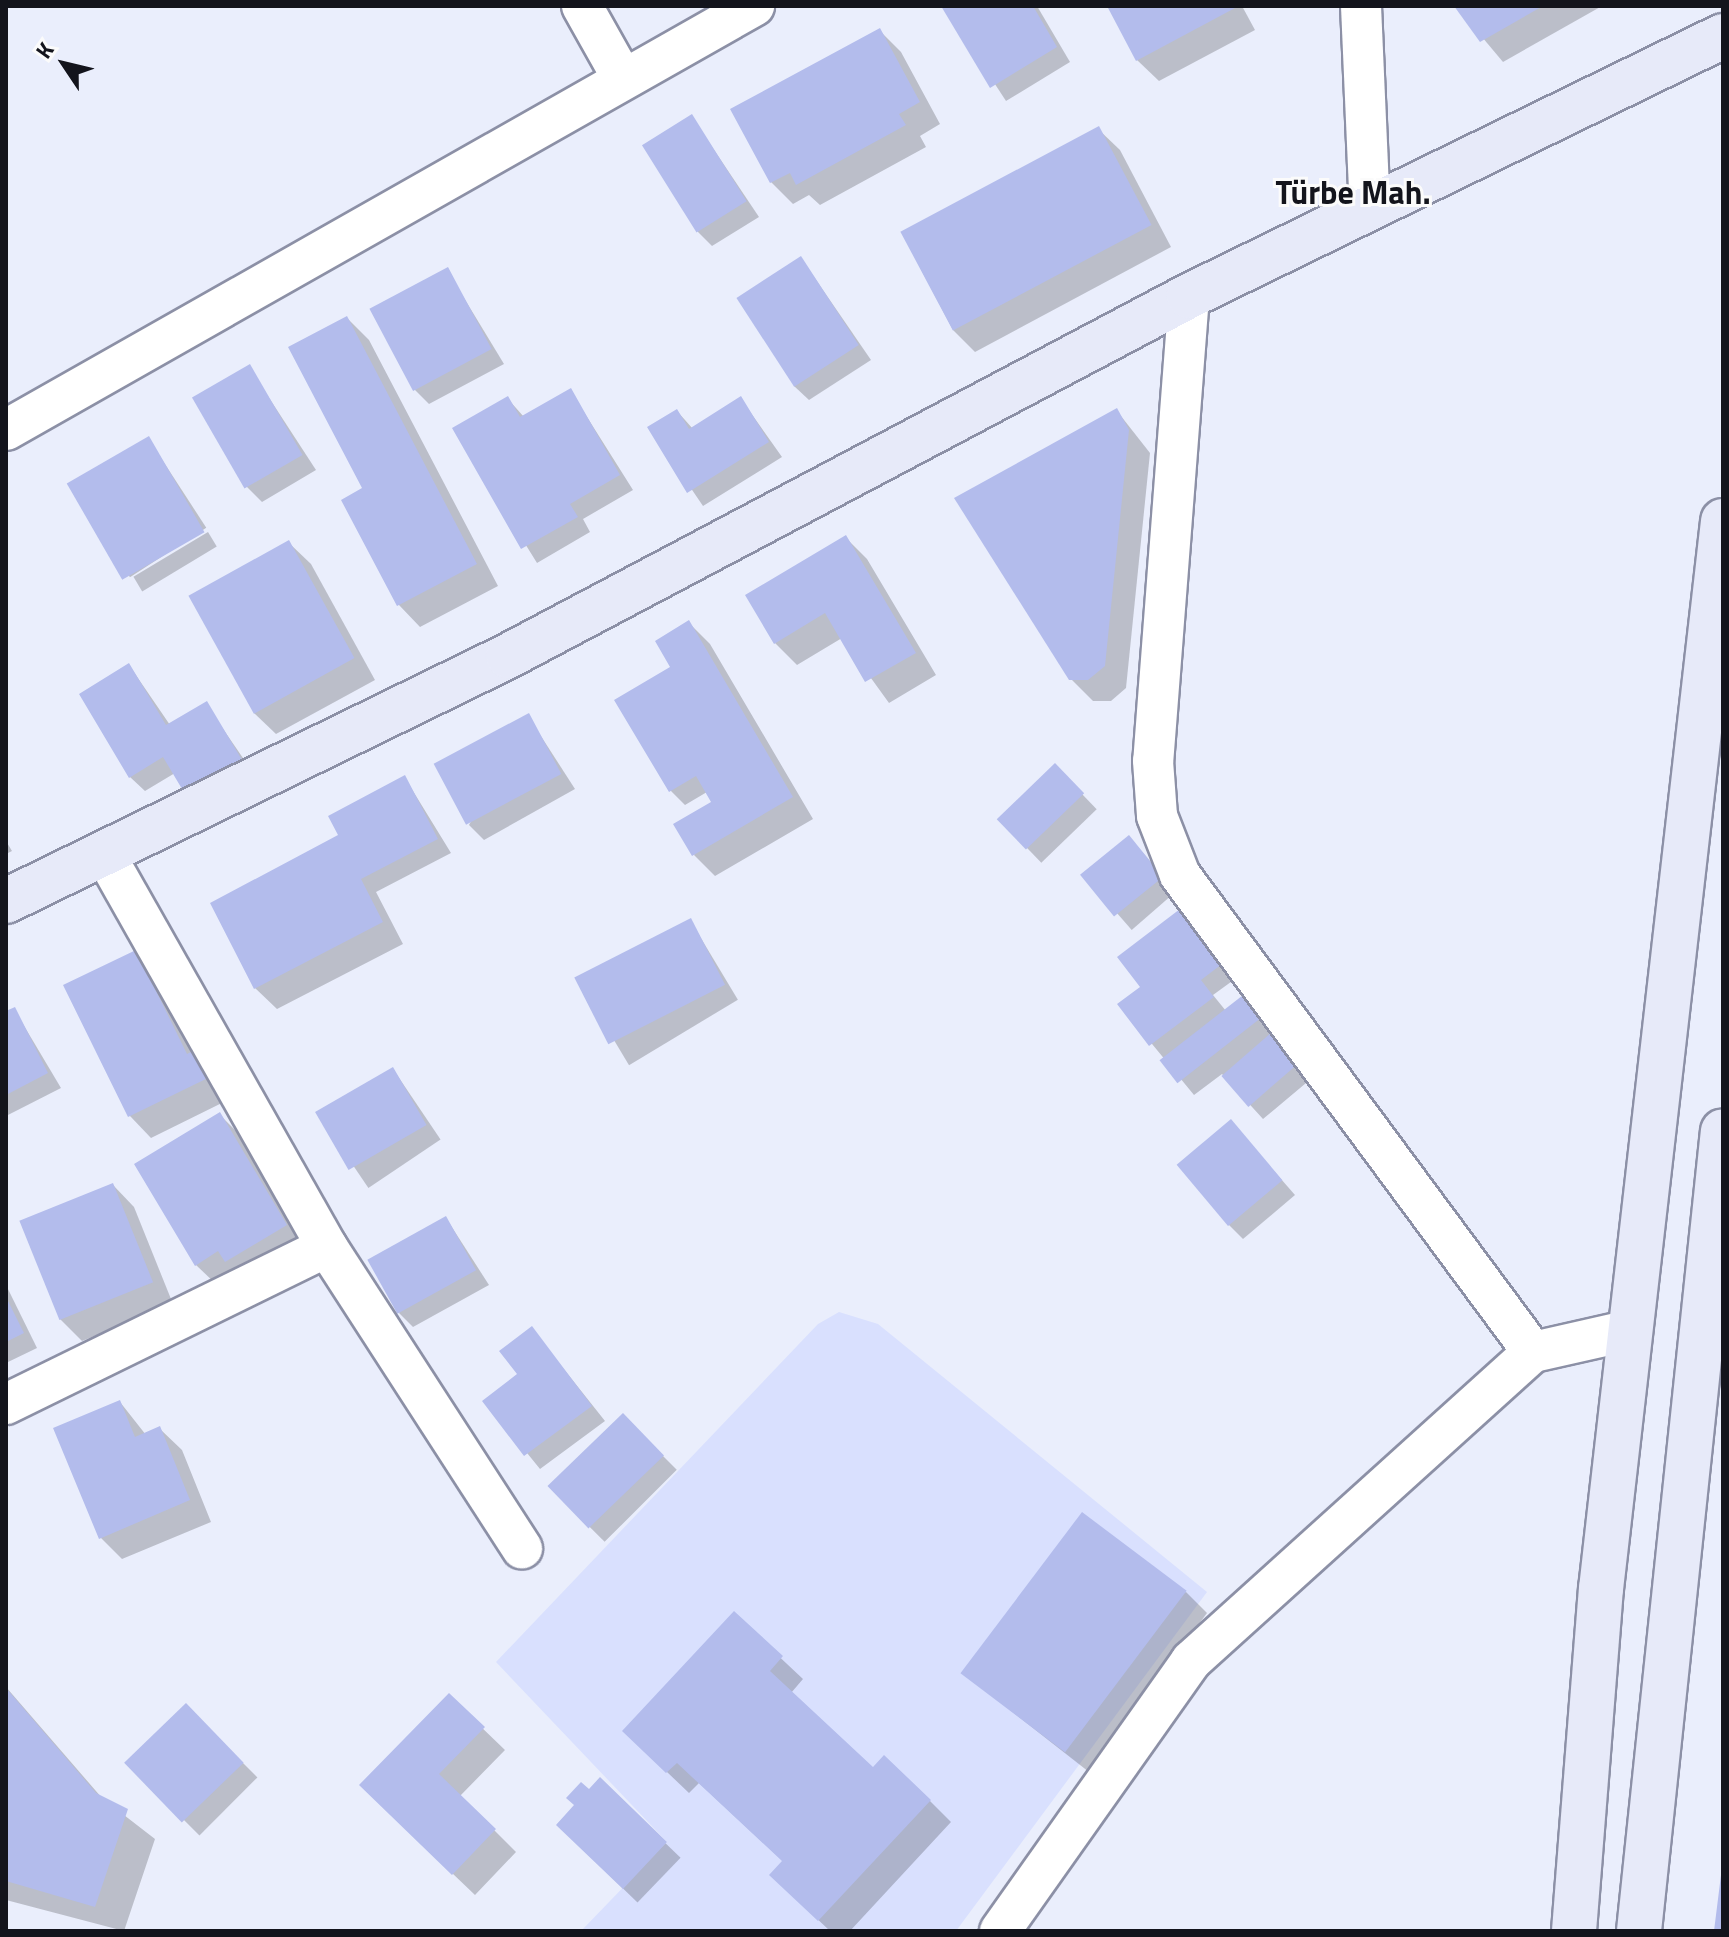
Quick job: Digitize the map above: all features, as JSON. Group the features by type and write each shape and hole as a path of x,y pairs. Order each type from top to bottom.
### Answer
{"main road":[{"path":"6,901 508,656 1189,296 1723,36"},
{"path":"1574,1931 1631,1330 1723,521"},
{"path":"1639,1931 1723,1131"}],"street":[{"path":"582,6 623,79"},
{"path":"6,430 754,6"},
{"path":"1361,6 1370,209"},
{"path":"1189,296 1153,761 1157,816 1180,875 1533,1352"},
{"path":"104,853 327,1247 522,1549"},
{"path":"6,1404 327,1247"},
{"path":"1000,1931 1191,1661 1533,1352 1631,1330"}],"shaded area":[{"path":"839,1312 878,1324 1207,1592 956,1931 581,1931 667,1842 496,1662 818,1324"}],"building":[{"path":"941,6 1033,6 1057,47 990,88"},
{"path":"1107,6 1234,6 1235,8 1136,61"},
{"path":"1454,6 1543,6 1480,42"},
{"path":"880,28 920,102 899,114 906,125 796,185 790,173 770,183 730,109"},
{"path":"692,114 747,201 697,233 642,145"},
{"path":"1099,126 1152,225 953,331 900,232"},
{"path":"801,256 859,345 794,387 736,298"},
{"path":"448,267 492,349 413,391 369,309"},
{"path":"347,316 477,564 397,606 341,500 362,488 288,347"},
{"path":"250,364 302,455 244,488 192,398"},
{"path":"571,388 620,475 570,504 578,517 521,549 452,428 508,396 520,417"},
{"path":"741,396 769,442 687,493 647,427 677,409 689,429"},
{"path":"1117,408 1129,430 1105,666 1088,680 1069,680 954,498"},
{"path":"149,436 205,532 122,580 67,483"},
{"path":"846,535 916,653 865,682 825,613 774,644 745,595"},
{"path":"289,540 354,658 254,714 188,596"},
{"path":"689,620 793,797 692,856 673,824 711,802 696,776 669,792 614,700 670,667 655,641"},
{"path":"129,663 166,725 207,701 245,765 188,799 163,757 129,778 79,694"},
{"path":"529,713 561,774 466,825 434,764"},
{"path":"1055,763 1084,793 1026,849 997,819"},
{"path":"405,775 438,839 361,879 383,922 254,989 210,903 338,835 328,816"},
{"path":"1129,835 1163,877 1114,917 1080,875"},
{"path":"1180,909 1222,964 1201,980 1214,997 1149,1046 1117,1004 1140,987 1117,957"},
{"path":"691,918 725,985 608,1044 574,977"},
{"path":"136,950 187,1054 199,1048 212,1076 128,1117 63,985"},
{"path":"1247,992 1265,1015 1177,1083 1160,1060"},
{"path":"15,1007 48,1073 6,1095 6,1011"},
{"path":"1272,1032 1299,1063 1248,1107 1221,1076"},
{"path":"393,1067 426,1125 349,1170 315,1112"},
{"path":"220,1112 287,1225 225,1262 218,1251 195,1266 134,1164"},
{"path":"1231,1119 1282,1180 1228,1226 1177,1165"},
{"path":"113,1183 153,1282 59,1320 19,1221"},
{"path":"446,1216 476,1270 397,1314 367,1260"},
{"path":"6,1297 24,1333 6,1342"},
{"path":"532,1326 592,1406 524,1456 482,1401 517,1374 499,1351"},
{"path":"120,1400 135,1437 160,1426 190,1500 99,1539 53,1428"},
{"path":"623,1413 664,1455 588,1528 547,1486"},
{"path":"1082,1512 1187,1591 1065,1752 960,1673"},
{"path":"734,1611 783,1656 770,1671 873,1767 884,1755 931,1800 818,1921 769,1875 782,1861 677,1763 666,1773 622,1731"},
{"path":"6,1688 96,1793 128,1809 95,1907 6,1881"},
{"path":"449,1693 485,1727 439,1774 496,1829 452,1875 359,1785"},
{"path":"186,1703 244,1763 182,1822 124,1763"},
{"path":"600,1777 667,1842 623,1889 556,1825 574,1805 566,1798 581,1782 589,1789"},
{"path":"1723,1859 1723,1931 1714,1931"}],"district":[{"name":"Türbe Mah.","path":"1353,192"}]}
